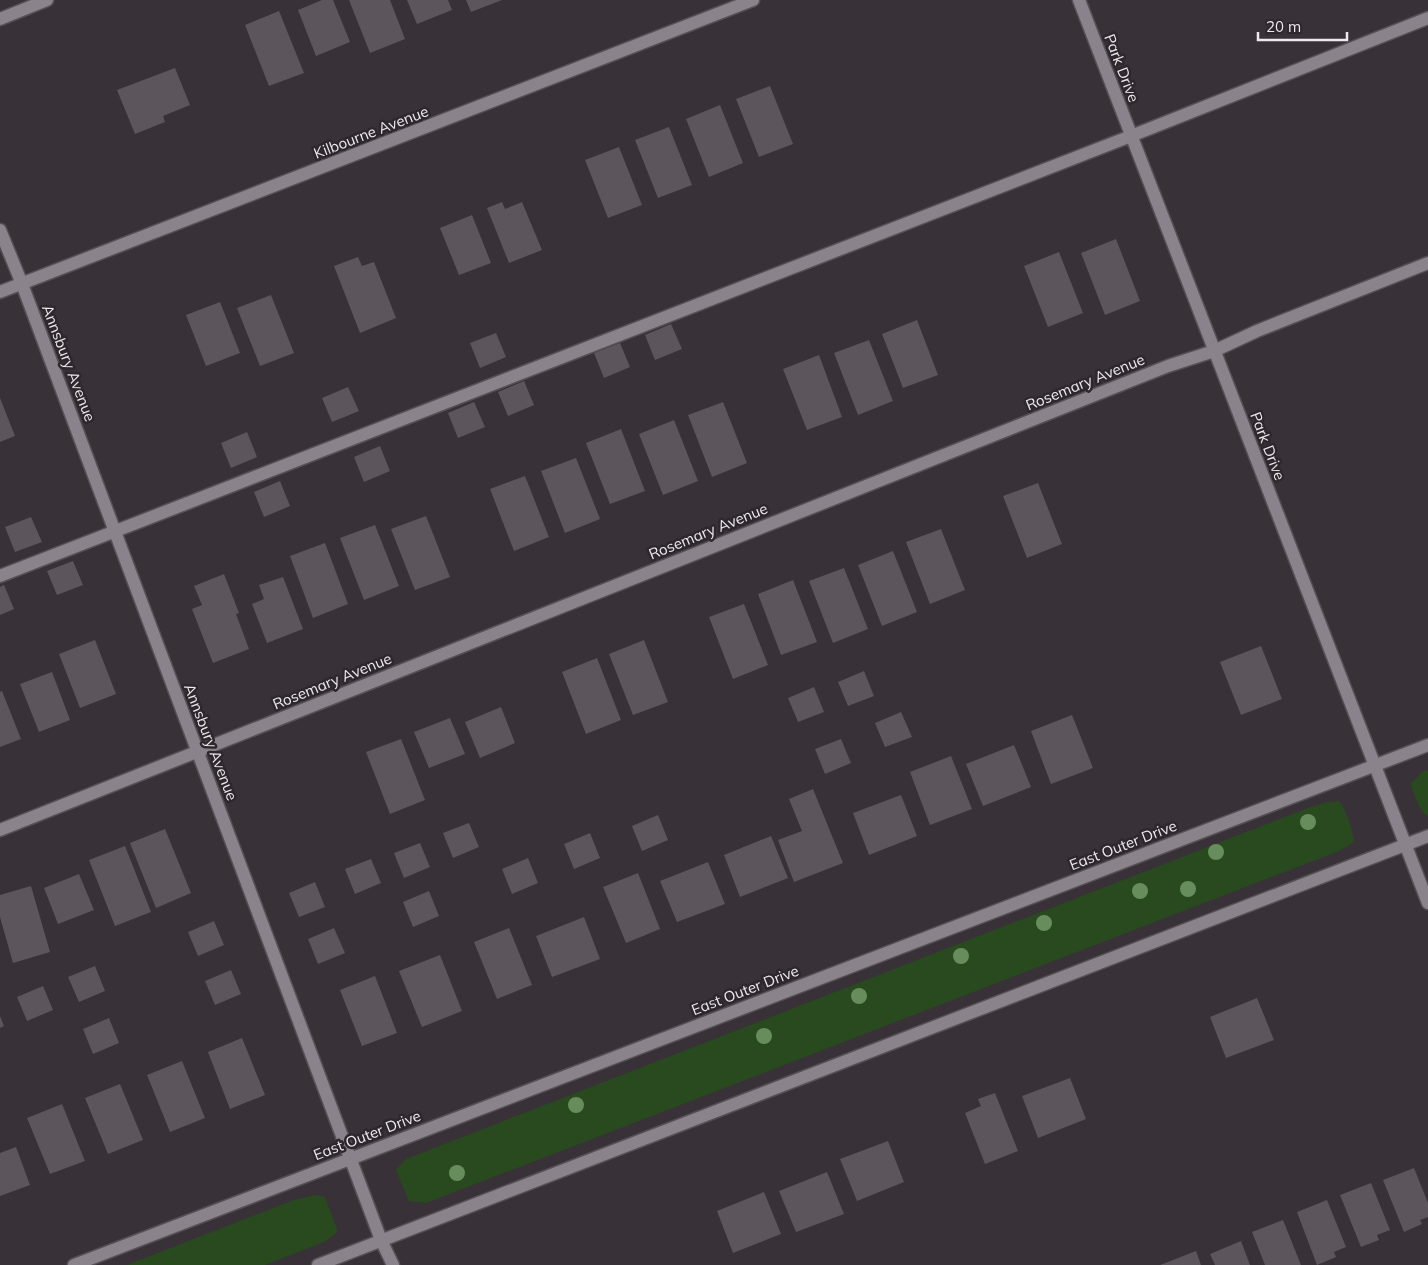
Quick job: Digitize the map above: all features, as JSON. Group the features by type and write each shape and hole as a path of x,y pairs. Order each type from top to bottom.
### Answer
{"street":[{"path":"0,18 47,0"},
{"name":"Kilbourne Avenue","path":"0,292 753,0"},
{"name":"Park Drive","path":"1078,0 1428,903"},
{"path":"0,576 1131,136 1428,18"},
{"name":"Annsbury Avenue","path":"0,230 22,284 350,1159 381,1240 394,1265"},
{"name":"Rosemary Avenue","path":"0,830 1168,366 1214,351 1256,331 1428,263"},
{"name":"East Outer Drive","path":"74,1265 1428,744"},
{"path":"318,1265 1428,836"}],"green space":[{"path":"1428,770 1428,816 1419,806 1411,784 1422,772"},
{"path":"1339,801 1345,810 1354,842 1339,851 426,1203 409,1201 396,1170 406,1159 1308,808 1327,802"},
{"path":"316,1195 325,1197 338,1232 324,1242 265,1265 127,1265 294,1200"}],"building":[{"path":"322,0 333,0 350,42 316,56 298,10"},
{"path":"349,0 390,0 405,39 370,53"},
{"path":"407,0 448,0 452,10 417,24"},
{"path":"466,0 502,0 471,12"},
{"path":"279,11 304,73 269,86 245,25"},
{"path":"175,68 190,105 163,116 165,122 135,134 117,90"},
{"path":"770,86 793,144 759,157 736,99"},
{"path":"720,105 743,163 709,177 686,119"},
{"path":"669,127 692,185 658,198 635,140"},
{"path":"619,147 642,205 608,218 585,160"},
{"path":"502,202 505,209 522,202 542,250 509,263 487,208"},
{"path":"472,215 491,263 459,275 440,228"},
{"path":"1116,239 1140,301 1105,315 1081,253"},
{"path":"1059,252 1083,313 1048,327 1024,266"},
{"path":"358,257 362,266 374,262 396,318 360,333 334,266"},
{"path":"271,295 294,353 260,366 237,308"},
{"path":"220,302 240,353 206,366 186,315"},
{"path":"917,320 938,375 903,388 882,334"},
{"path":"671,324 682,349 655,360 645,335"},
{"path":"496,333 506,357 480,368 470,343"},
{"path":"869,340 893,401 858,415 834,353"},
{"path":"620,343 630,367 604,378 594,353"},
{"path":"819,355 842,417 807,430 783,369"},
{"path":"524,381 534,405 508,416 498,392"},
{"path":"348,387 359,411 332,422 322,398"},
{"path":"0,398 15,436 0,442"},
{"path":"474,402 485,427 458,438 448,413"},
{"path":"723,402 747,463 712,477 688,415"},
{"path":"674,420 698,481 663,495 639,434"},
{"path":"621,429 645,491 610,504 586,443"},
{"path":"247,432 257,457 231,468 221,443"},
{"path":"380,446 390,471 364,482 354,457"},
{"path":"576,458 600,519 565,533 541,471"},
{"path":"525,476 549,537 514,551 490,489"},
{"path":"280,481 290,506 264,517 254,492"},
{"path":"1038,483 1062,544 1027,558 1003,496"},
{"path":"426,516 450,577 415,590 391,529"},
{"path":"31,517 42,542 15,552 5,527"},
{"path":"375,525 399,586 364,600 340,538"},
{"path":"941,529 965,590 930,604 906,542"},
{"path":"325,543 348,604 313,618 290,556"},
{"path":"893,551 917,612 882,626 858,565"},
{"path":"73,561 83,585 57,595 47,571"},
{"path":"844,568 868,629 833,643 809,581"},
{"path":"224,574 239,613 236,614 249,649 213,663 192,609 202,605 194,586"},
{"path":"283,577 303,629 267,643 252,604 264,599 259,585"},
{"path":"793,580 817,642 781,655 758,594"},
{"path":"4,585 14,609 0,615 0,587"},
{"path":"744,604 768,665 733,679 709,617"},
{"path":"95,640 116,694 80,708 59,654"},
{"path":"644,640 668,702 633,715 609,654"},
{"path":"1261,646 1282,699 1241,715 1220,662"},
{"path":"597,658 621,720 586,734 562,672"},
{"path":"864,671 874,696 848,706 838,682"},
{"path":"52,672 70,720 39,732 20,684"},
{"path":"814,687 824,712 798,722 788,698"},
{"path":"2,691 21,739 0,747 0,692"},
{"path":"501,707 515,743 480,758 465,722"},
{"path":"901,712 912,737 885,747 875,723"},
{"path":"1072,715 1093,768 1051,784 1031,731"},
{"path":"450,718 465,754 429,768 414,732"},
{"path":"401,739 425,800 390,814 366,752"},
{"path":"841,739 851,763 825,774 815,749"},
{"path":"1014,745 1031,787 983,806 966,764"},
{"path":"951,756 972,809 930,825 910,772"},
{"path":"813,789 843,863 794,882 778,840 802,831 789,799"},
{"path":"901,795 917,836 869,855 853,813"},
{"path":"658,815 668,840 642,851 632,826"},
{"path":"469,823 479,847 453,858 443,833"},
{"path":"165,829 191,893 156,908 130,843"},
{"path":"590,833 600,858 574,869 564,844"},
{"path":"771,836 788,878 740,897 724,855"},
{"path":"420,843 430,867 404,878 394,853"},
{"path":"125,846 151,912 115,926 89,860"},
{"path":"528,858 538,883 512,894 502,869"},
{"path":"371,859 381,883 355,894 345,869"},
{"path":"708,862 725,904 677,922 660,881"},
{"path":"638,873 660,929 626,943 603,887"},
{"path":"79,874 94,910 58,924 44,888"},
{"path":"315,882 325,907 299,917 289,893"},
{"path":"31,886 50,952 13,963 0,917 0,895"},
{"path":"429,891 439,916 413,927 403,902"},
{"path":"584,917 600,959 552,977 536,936"},
{"path":"214,921 224,945 198,956 188,932"},
{"path":"334,928 345,953 318,964 308,939"},
{"path":"509,928 532,985 497,999 474,942"},
{"path":"440,955 462,1011 422,1027 399,971"},
{"path":"95,966 105,991 79,1002 68,977"},
{"path":"231,970 241,994 215,1005 205,981"},
{"path":"375,976 397,1033 362,1046 340,990"},
{"path":"43,986 53,1010 27,1021 17,997"},
{"path":"1257,998 1274,1040 1226,1058 1210,1017"},
{"path":"0,1016 4,1026 0,1028"},
{"path":"109,1018 119,1043 93,1054 83,1029"},
{"path":"242,1038 265,1095 230,1109 208,1052"},
{"path":"182,1061 205,1118 170,1132 147,1075"},
{"path":"1070,1078 1086,1119 1038,1138 1022,1096"},
{"path":"120,1084 143,1140 108,1154 85,1098"},
{"path":"995,1093 1018,1151 985,1164 965,1113 981,1106 978,1099"},
{"path":"62,1104 85,1161 50,1174 27,1118"},
{"path":"888,1141 904,1182 857,1201 840,1159"},
{"path":"16,1147 30,1185 0,1196 0,1153"},
{"path":"1414,1168 1428,1203 1428,1217 1420,1220 1422,1224 1404,1232 1383,1180"},
{"path":"827,1172 844,1214 796,1232 779,1191"},
{"path":"1371,1183 1390,1230 1377,1235 1379,1240 1361,1247 1340,1195"},
{"path":"764,1192 781,1234 733,1253 717,1211"},
{"path":"1327,1200 1346,1247 1334,1252 1336,1257 1317,1265 1297,1212"},
{"path":"1283,1220 1301,1265 1265,1265 1252,1232"},
{"path":"1241,1241 1250,1265 1215,1265 1210,1254"},
{"path":"1196,1251 1201,1265 1160,1265"}]}
